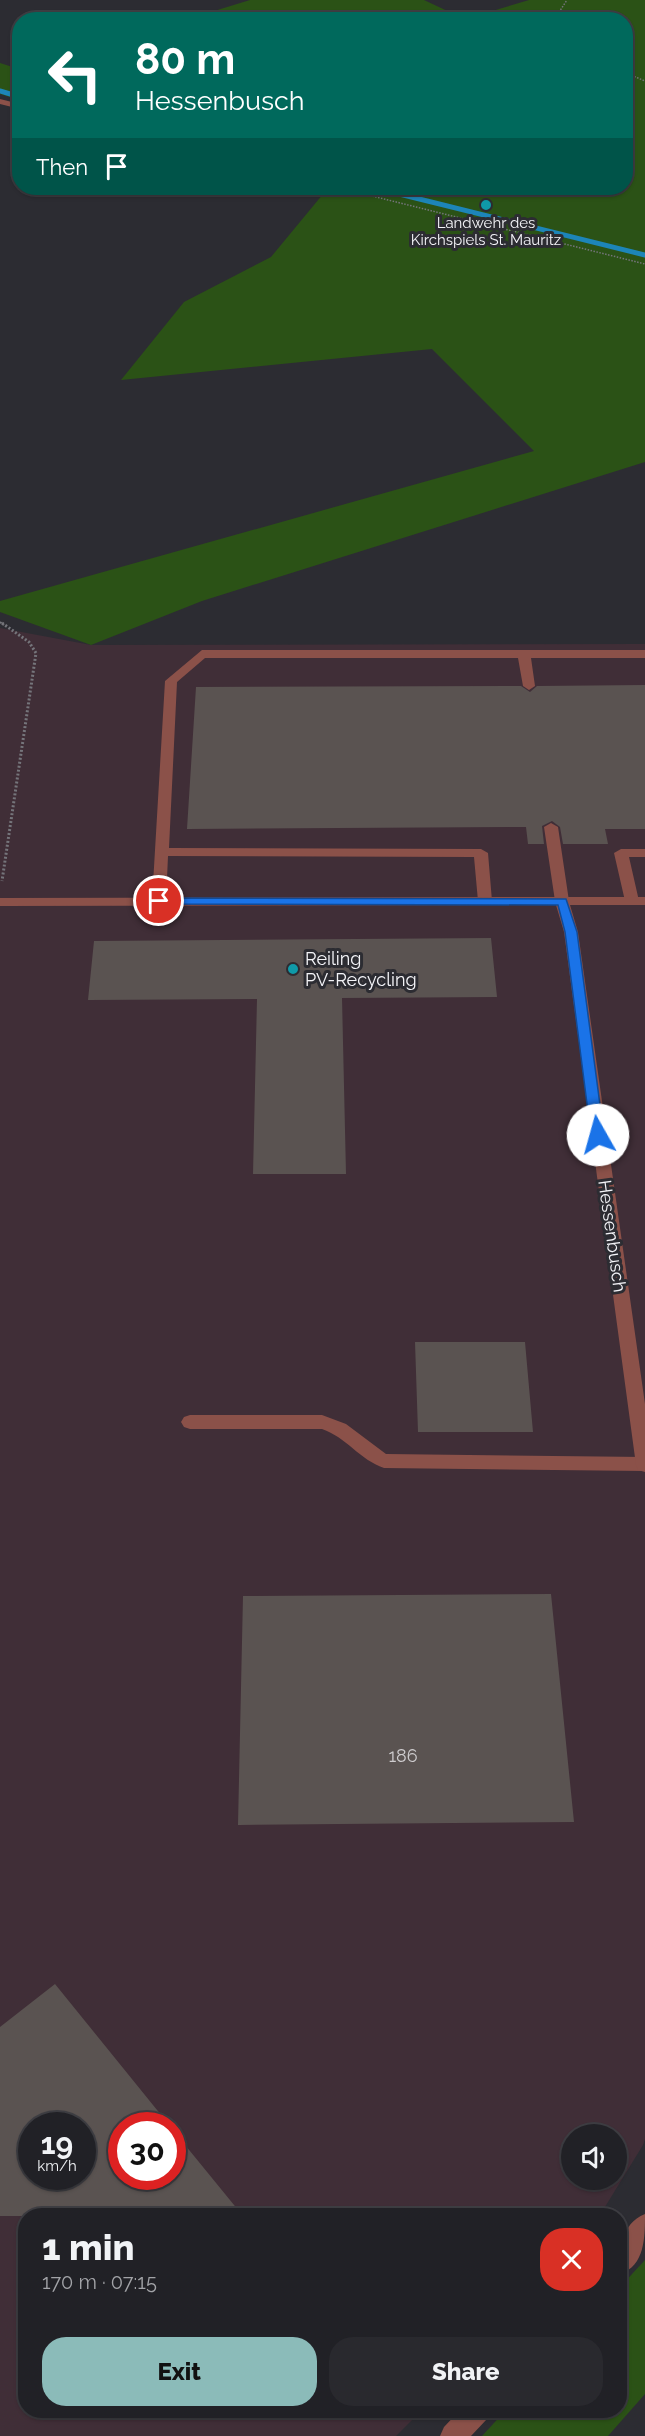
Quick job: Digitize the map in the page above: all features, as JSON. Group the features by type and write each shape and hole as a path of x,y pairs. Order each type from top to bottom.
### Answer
{"street":[{"path":"159,901 171,681 201,654 645,654"},
{"path":"524,655 529,686"},
{"name":"Hessenbusch","path":"551,827 562,901 571,932 613,1248 645,1464"},
{"path":"162,852 481,853 485,901"},
{"path":"0,902 638,901 621,853 645,853"},
{"path":"190,1422 322,1422 335,1424 369,1456 384,1461 645,1464"},
{"path":"627,2252 645,2226"},
{"path":"453,2436 470,2418"}],"path":[{"path":"368,195 645,264"},
{"path":"0,622 29,642 36,653 1,888"}],"shaded area":[{"path":"0,628 91,645 645,644 645,2139 643,2145 627,2171 627,2124 561,2124 561,2190 615,2190 604,2208 18,2208 18,2418 414,2418 396,2436 0,2436"}],"green space":[{"path":"250,0 424,0 450,12 211,12"},
{"path":"529,0 645,0 645,462 202,601 91,645 0,612 0,601 534,451 432,349 121,380 184,302 271,257 322,195 633,195 633,12 489,12"},
{"path":"0,63 12,67 12,98 0,94"},
{"path":"645,2260 645,2394 627,2414 627,2279"},
{"path":"499,2418 624,2418 608,2436 482,2436"}],"building":[{"path":"645,685 645,829 605,829 608,844 563,844 560,827 552,821 542,826 544,844 528,844 526,827 187,829 196,687 521,686 530,692 537,686"},
{"name":"Reiling PV-Recycling","path":"491,938 497,997 342,998 346,1174 253,1174 257,999 88,1000 94,941"},
{"path":"415,1342 525,1342 533,1432 418,1432"},
{"path":"551,1594 574,1822 238,1825 243,1596"},
{"path":"55,1984 159,2112 108,2112 108,2190 186,2190 186,2146 236,2208 18,2208 18,2216 0,2216 0,2027"}],"waterway":[{"path":"0,91 12,95"},
{"path":"403,195 645,255"}],"place":[{"name":"Landwehr des Kirchspiels St. Mauritz","path":"486,205"},
{"name":"Reiling PV-Recycling","path":"293,969"}],"route":[{"path":"159,901 562,901 571,932 598,1135"}]}
